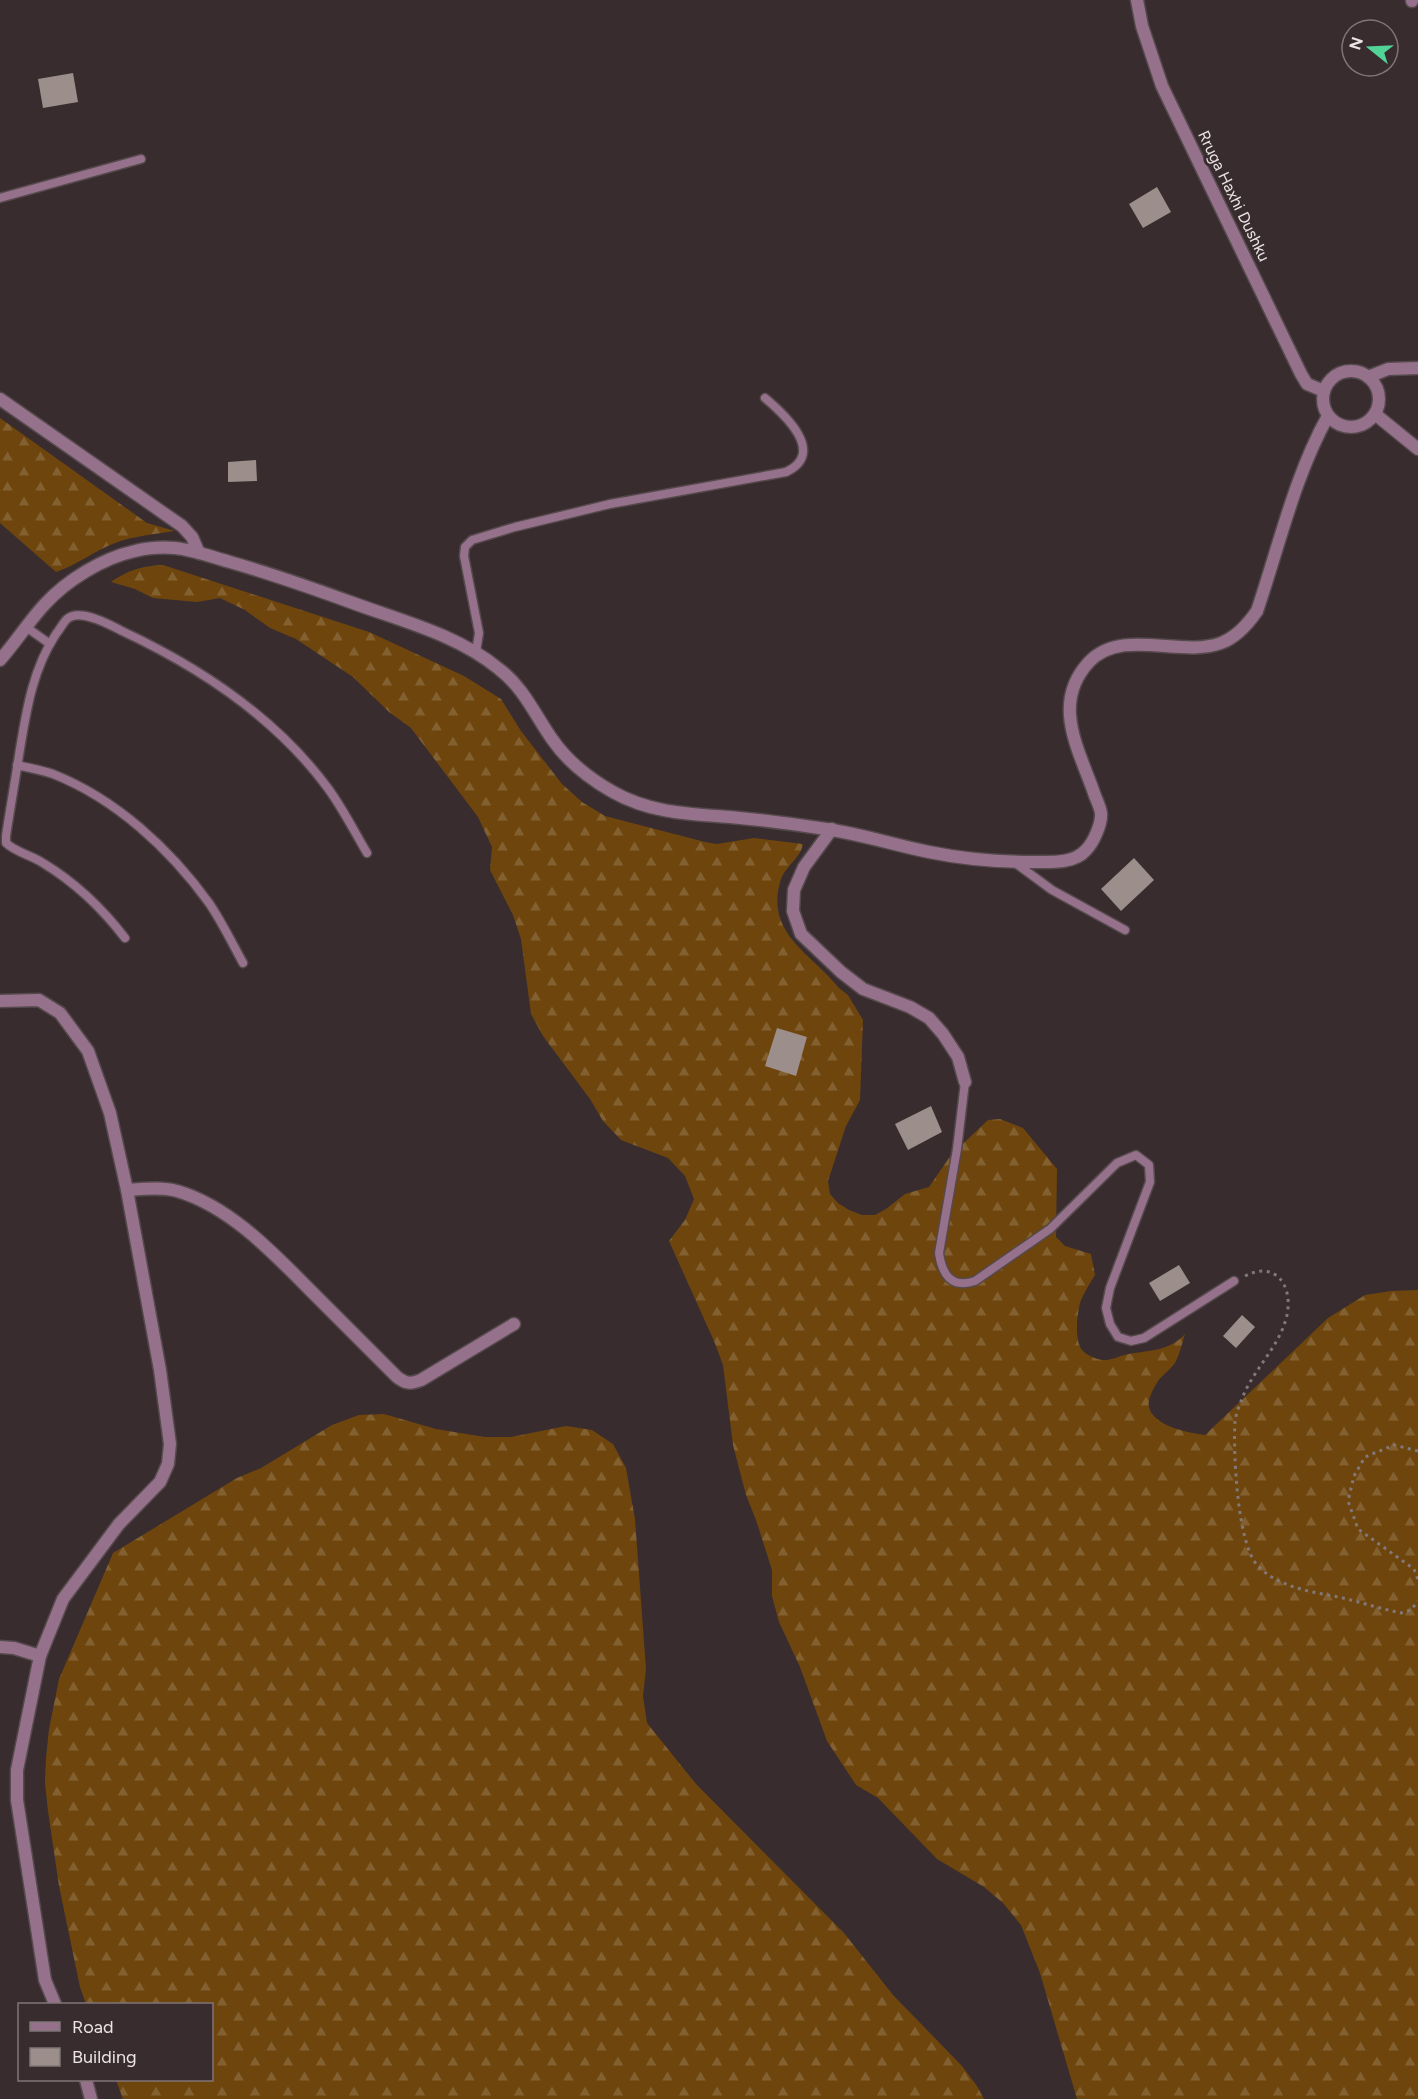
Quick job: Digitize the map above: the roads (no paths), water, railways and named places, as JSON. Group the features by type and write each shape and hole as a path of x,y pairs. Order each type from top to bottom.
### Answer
{"street":[{"name":"Rruga Haxhi Dushku","path":"1137,0 1142,27 1162,86 1301,374 1307,384 1324,391"},
{"path":"1368,377 1388,369 1418,368"},
{"path":"1342,373 1360,373 1368,377 1378,390 1379,398 1375,414 1364,424 1356,427 1341,425 1328,416 1324,408 1324,391 1328,383 1342,373"},
{"path":"0,399 182,526 192,537 199,553"},
{"path":"1375,414 1418,449"},
{"path":"0,660 47,602 63,588 111,559 134,551 173,548 199,553 287,579 428,630 476,652 502,671 523,692 553,740 570,761 612,792 636,803 659,810 832,829 929,853 985,860 1050,862 1074,859 1087,850 1097,831 1101,814 1072,731 1069,712 1070,696 1075,683 1090,660 1109,649 1124,645 1191,647 1211,645 1224,642 1247,625 1257,611 1302,473 1315,439 1328,416"},
{"path":"832,829 804,867 794,890 793,911 801,934 841,972 863,989 910,1007 929,1018 958,1057 964,1083"},
{"path":"0,1001 39,1000 60,1013 88,1051 110,1113 127,1190 160,1370 170,1444 168,1464 160,1482 119,1524 63,1599 40,1656 17,1770 17,1800 45,1980 55,2003"},
{"path":"127,1190 160,1188 178,1191 202,1201 240,1224 272,1252 405,1383 413,1384 421,1380 514,1324"},
{"path":"0,1647 14,1648 40,1656"},
{"path":"87,2081 92,2099"}],"lane":[{"path":"0,198 141,159"},
{"path":"476,652 479,633 464,556 465,547 472,540 610,504 786,472 795,467 802,456 803,447 799,435 785,415 765,398"},
{"path":"125,938 93,900 65,877 6,843 29,697 50,644 66,620 74,615 82,615 107,623 162,649 212,680 258,716 296,752 327,787 367,853"},
{"path":"26,627 50,644"},
{"path":"17,765 51,773 86,790 154,840 185,872 211,905 243,963"},
{"path":"1014,861 1052,890 1125,930"},
{"path":"964,1083 957,1149 939,1253 941,1268 950,1280 965,1284 975,1281 1050,1228 1117,1163 1136,1155 1149,1165 1150,1182 1110,1288 1107,1308 1110,1324 1118,1337 1131,1341 1144,1338 1234,1281"}]}
